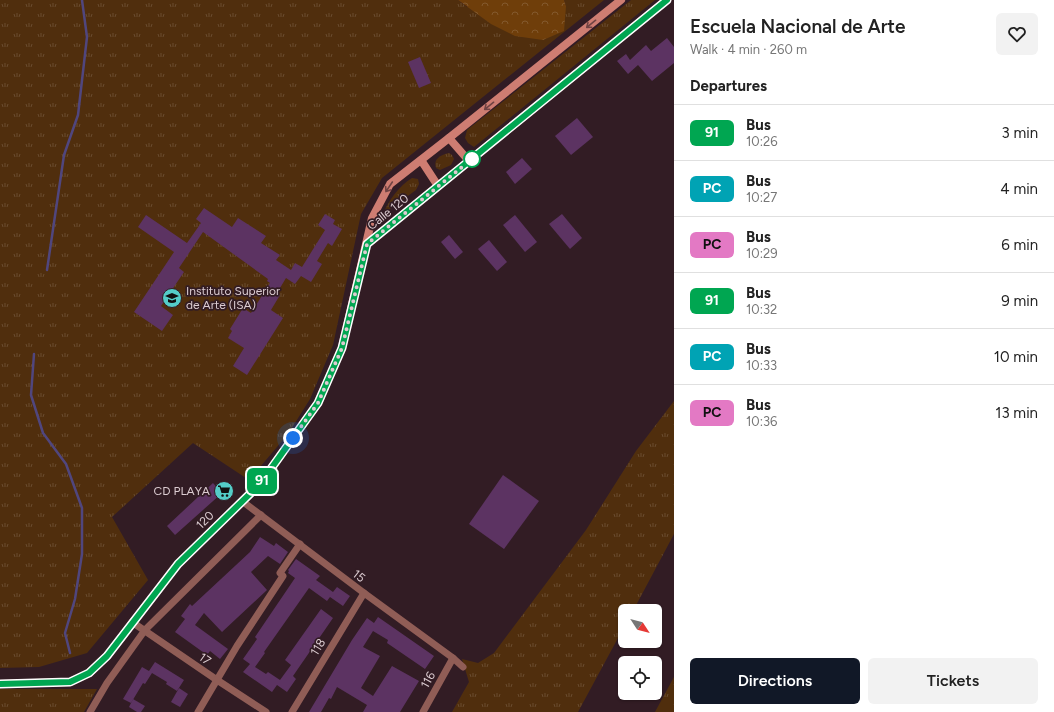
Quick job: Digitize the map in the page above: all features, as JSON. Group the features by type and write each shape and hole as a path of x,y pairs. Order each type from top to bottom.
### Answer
{"main road":[{"name":"Calle 120","path":"367,244 372,218 390,184 621,0"},
{"name":"Calle 120","path":"367,244 667,0"},
{"path":"449,138 469,161"},
{"path":"420,160 438,186"},
{"name":"120","path":"0,684 70,682 89,673 107,656 178,564 260,484 318,403 342,348 367,244"}],"street":[{"name":"15","path":"242,501 464,667"},
{"path":"90,712 107,682 145,630 260,515"},
{"path":"198,712 283,576 280,573 300,544"},
{"name":"118","path":"292,712 364,593"},
{"name":"17","path":"132,622 266,712"},
{"name":"116","path":"423,712 453,658"}],"green space":[{"name":"Instituto Superior de Arte (ISA)","path":"0,0 458,0 467,7 566,6 564,0 604,0 382,178 361,214 333,345 310,399 288,434 249,480 193,443 112,517 148,580 87,653 39,667 0,668"},
{"path":"458,0 564,0 566,6 564,31 543,40 515,36 491,24"},
{"path":"631,0 655,0 474,147 468,143 465,138 467,130"},
{"path":"449,153 454,159 451,165 440,170 436,168 436,160"},
{"path":"412,178 418,179 419,184 416,190 383,214 395,194"},
{"path":"674,401 674,534 637,604 618,604 618,638 578,712 452,712 469,682 462,659 478,663 494,653 586,530 636,451"},
{"path":"674,677 674,712 655,712"},
{"path":"0,689 97,689 84,712 0,712"}],"building":[{"path":"667,38 674,47 674,63 652,81 638,65 628,74 617,61 626,54 630,60 646,45 651,51"},
{"path":"420,57 431,83 419,88 408,62"},
{"path":"577,118 593,137 571,155 555,136"},
{"path":"522,158 532,169 515,184 506,172"},
{"path":"204,208 232,227 238,218 266,236 261,243 280,255 276,260 291,270 295,263 302,267 325,230 318,225 325,214 335,220 333,224 342,229 332,246 328,243 317,261 322,264 311,282 301,276 295,284 286,278 277,293 280,295 271,310 283,318 247,375 233,366 244,348 228,338 232,331 230,329 243,308 251,313 270,283 267,281 268,279 203,232 179,268 184,272 161,306 173,315 162,331 134,312 174,252 138,227 146,215 187,243 201,223 196,219"},
{"path":"562,214 582,238 570,249 549,224"},
{"path":"515,215 537,242 525,252 503,225"},
{"path":"449,235 463,252 455,259 441,242"},
{"path":"489,240 507,262 497,271 478,249"},
{"path":"503,475 539,501 504,549 469,524"},
{"path":"213,483 222,493 175,535 167,526"},
{"path":"260,537 274,546 276,543 288,552 280,564 268,556 251,572 267,590 222,632 204,613 195,625 228,649 220,659 210,651 207,655 175,632 185,619 181,616 190,604 192,606 250,552"},
{"path":"296,559 320,576 316,580 333,592 337,587 350,596 343,606 330,597 327,601 309,588 255,667 266,674 268,672 280,680 291,665 285,660 321,609 333,618 293,676 296,679 287,692 277,685 272,692 243,672 250,664 243,659 257,639 255,637 295,578 288,573 288,570"},
{"path":"378,617 434,656 425,669 387,643 388,640 373,631 363,647 380,656 361,688 373,696 392,666 419,681 400,712 363,712 367,705 337,687 331,699 329,698 321,712 309,712 352,640 367,618 374,623"},
{"path":"155,662 184,680 177,691 166,684 167,682 152,673 145,684 143,683 131,703 123,699 142,667 149,671"},
{"path":"179,688 188,694 180,707 171,702"},
{"path":"133,699 145,706 141,712 137,712 129,707"}],"waterway":[{"path":"47,270 64,155 78,115 87,37 82,0"},
{"path":"34,354 31,395 43,433 66,464 82,508 82,554 75,599 65,633 70,653"}],"bus line":[{"name":"91","path":"0,684 70,682 89,673 107,656 178,564 260,484 318,403 342,348 367,244 667,0"}],"place":[{"name":"Instituto Superior de Arte (ISA)","path":"172,298"},
{"name":"CD PLAYA","path":"224,491"}],"route":[{"path":"293,438 318,403 342,348 367,244 472,159"}]}
